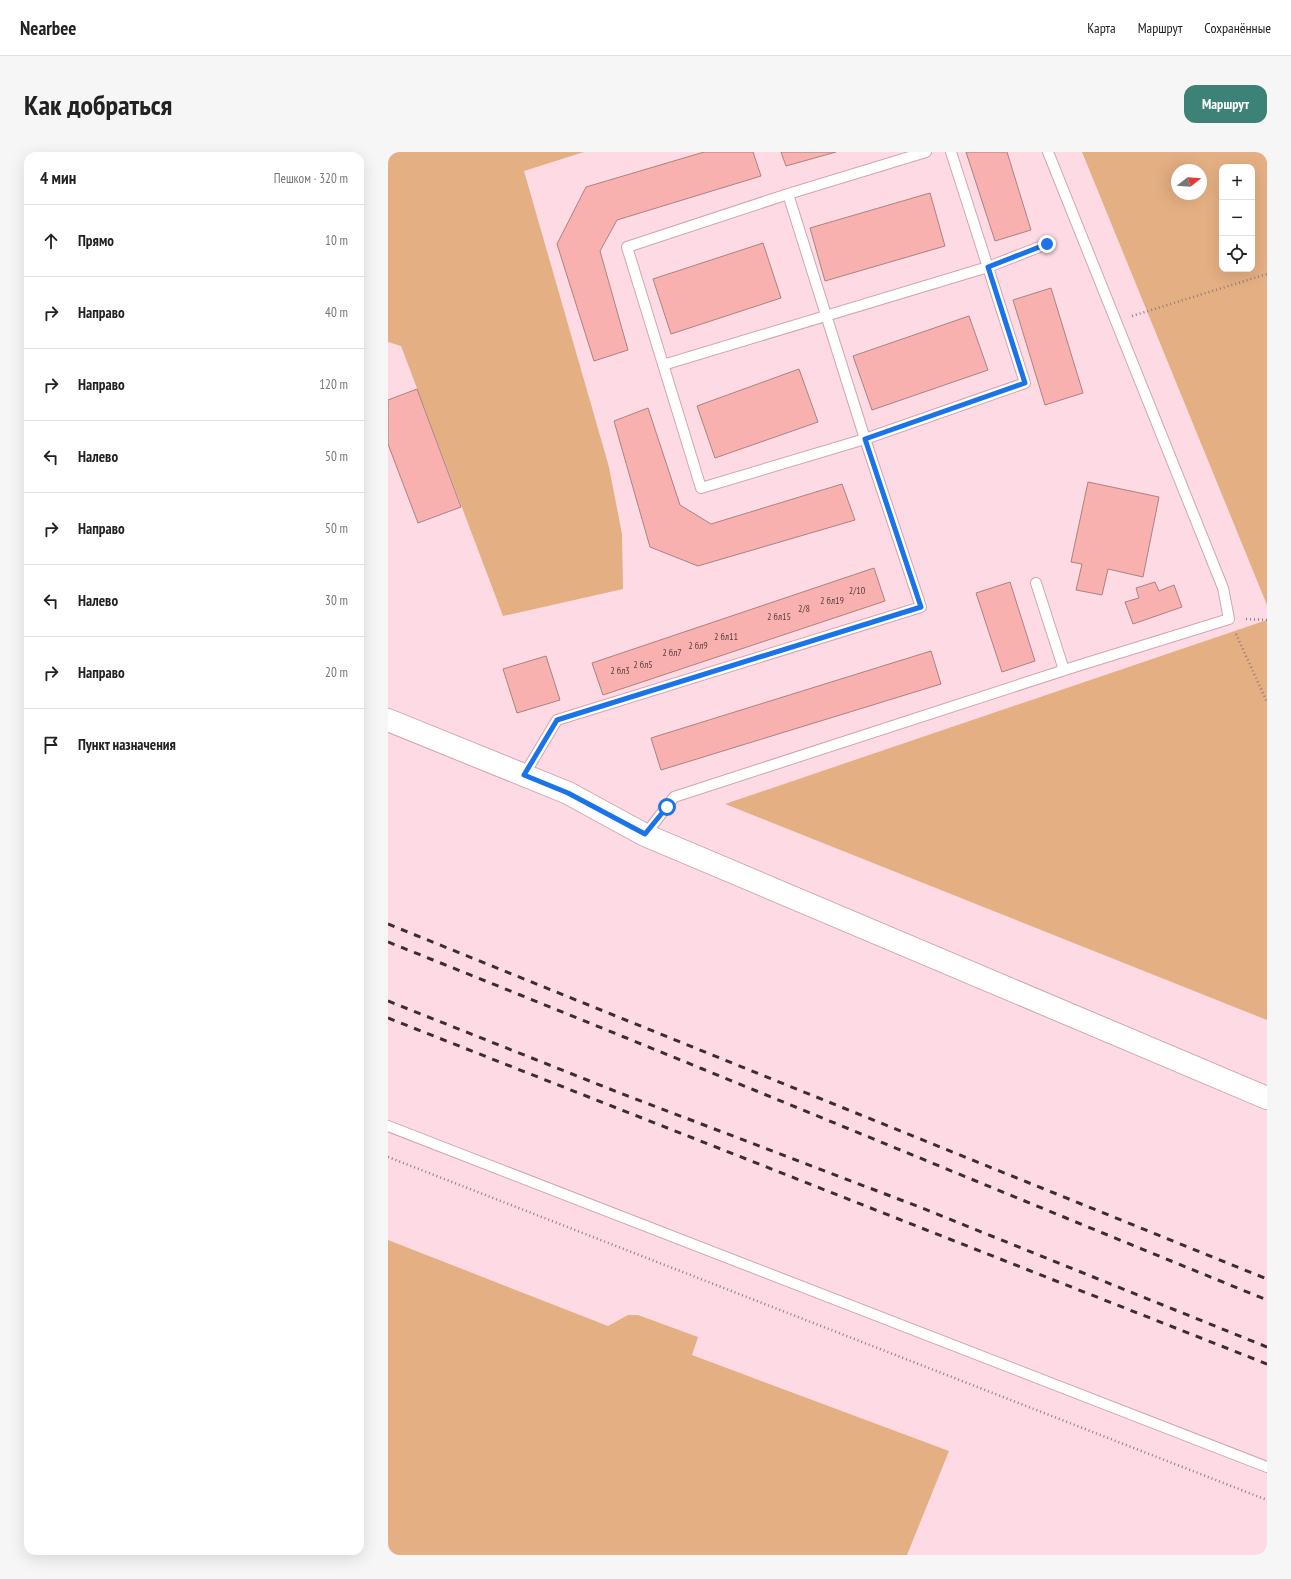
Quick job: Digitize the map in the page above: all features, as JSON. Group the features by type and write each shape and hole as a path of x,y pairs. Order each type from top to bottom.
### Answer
{"street":[{"path":"388,720 568,793 645,834 1267,1098"}],"lane":[{"path":"926,152 788,194 627,247 701,488 865,439 1025,383 950,152"},
{"path":"645,834 674,797 1064,670 1229,619 1222,588 1048,152"},
{"path":"524,775 557,720 921,607 865,439 788,194"},
{"path":"663,365 988,267 1047,244"},
{"path":"1036,583 1064,670"},
{"path":"388,1126 1267,1467"}],"path":[{"path":"1117,322 1267,274"},
{"path":"1229,619 1267,702"},
{"path":"388,1157 1267,1500"}],"shaded area":[{"path":"388,152 584,152 524,171 609,467 622,534 623,589 503,616 401,346 388,342"},
{"path":"1082,152 1267,152 1267,605"},
{"path":"1267,620 1267,1020 725,804"},
{"path":"388,1240 608,1326 628,1315 638,1315 698,1337 692,1355 949,1451 907,1555 388,1555"}],"building":[{"path":"704,152 753,152 761,176 617,220 600,251 628,350 594,361 557,244 586,187"},
{"path":"781,152 836,152 786,166"},
{"path":"966,152 1007,152 1031,230 995,241"},
{"path":"930,193 945,246 825,281 810,228"},
{"path":"763,243 781,298 671,334 653,279"},
{"path":"1051,288 1083,393 1045,405 1013,300"},
{"path":"969,316 988,370 872,410 853,356"},
{"path":"799,369 818,422 715,458 697,406"},
{"path":"417,389 461,507 418,523 388,444 388,400"},
{"path":"648,408 680,505 711,524 842,484 855,520 698,566 650,547 614,421"},
{"path":"1088,482 1159,497 1143,577 1108,569 1102,595 1076,590 1082,564 1071,562"},
{"path":"874,568 885,601 603,695 592,663"},
{"path":"1010,582 1035,661 1002,672 976,593"},
{"path":"1155,582 1159,591 1174,585 1182,607 1133,624 1125,602 1139,598 1136,588"},
{"path":"931,651 941,684 661,770 651,738"},
{"path":"546,656 560,700 517,713 503,669"}],"railway":[{"path":"388,924 1267,1279"},
{"path":"388,942 718,1075 1267,1300"},
{"path":"388,1001 620,1093 922,1208 1267,1347"},
{"path":"388,1018 1267,1364"}],"route":[{"path":"667,807 645,834 568,793 524,775 557,720 921,607 865,439 1025,383 988,267 1047,244"}]}
